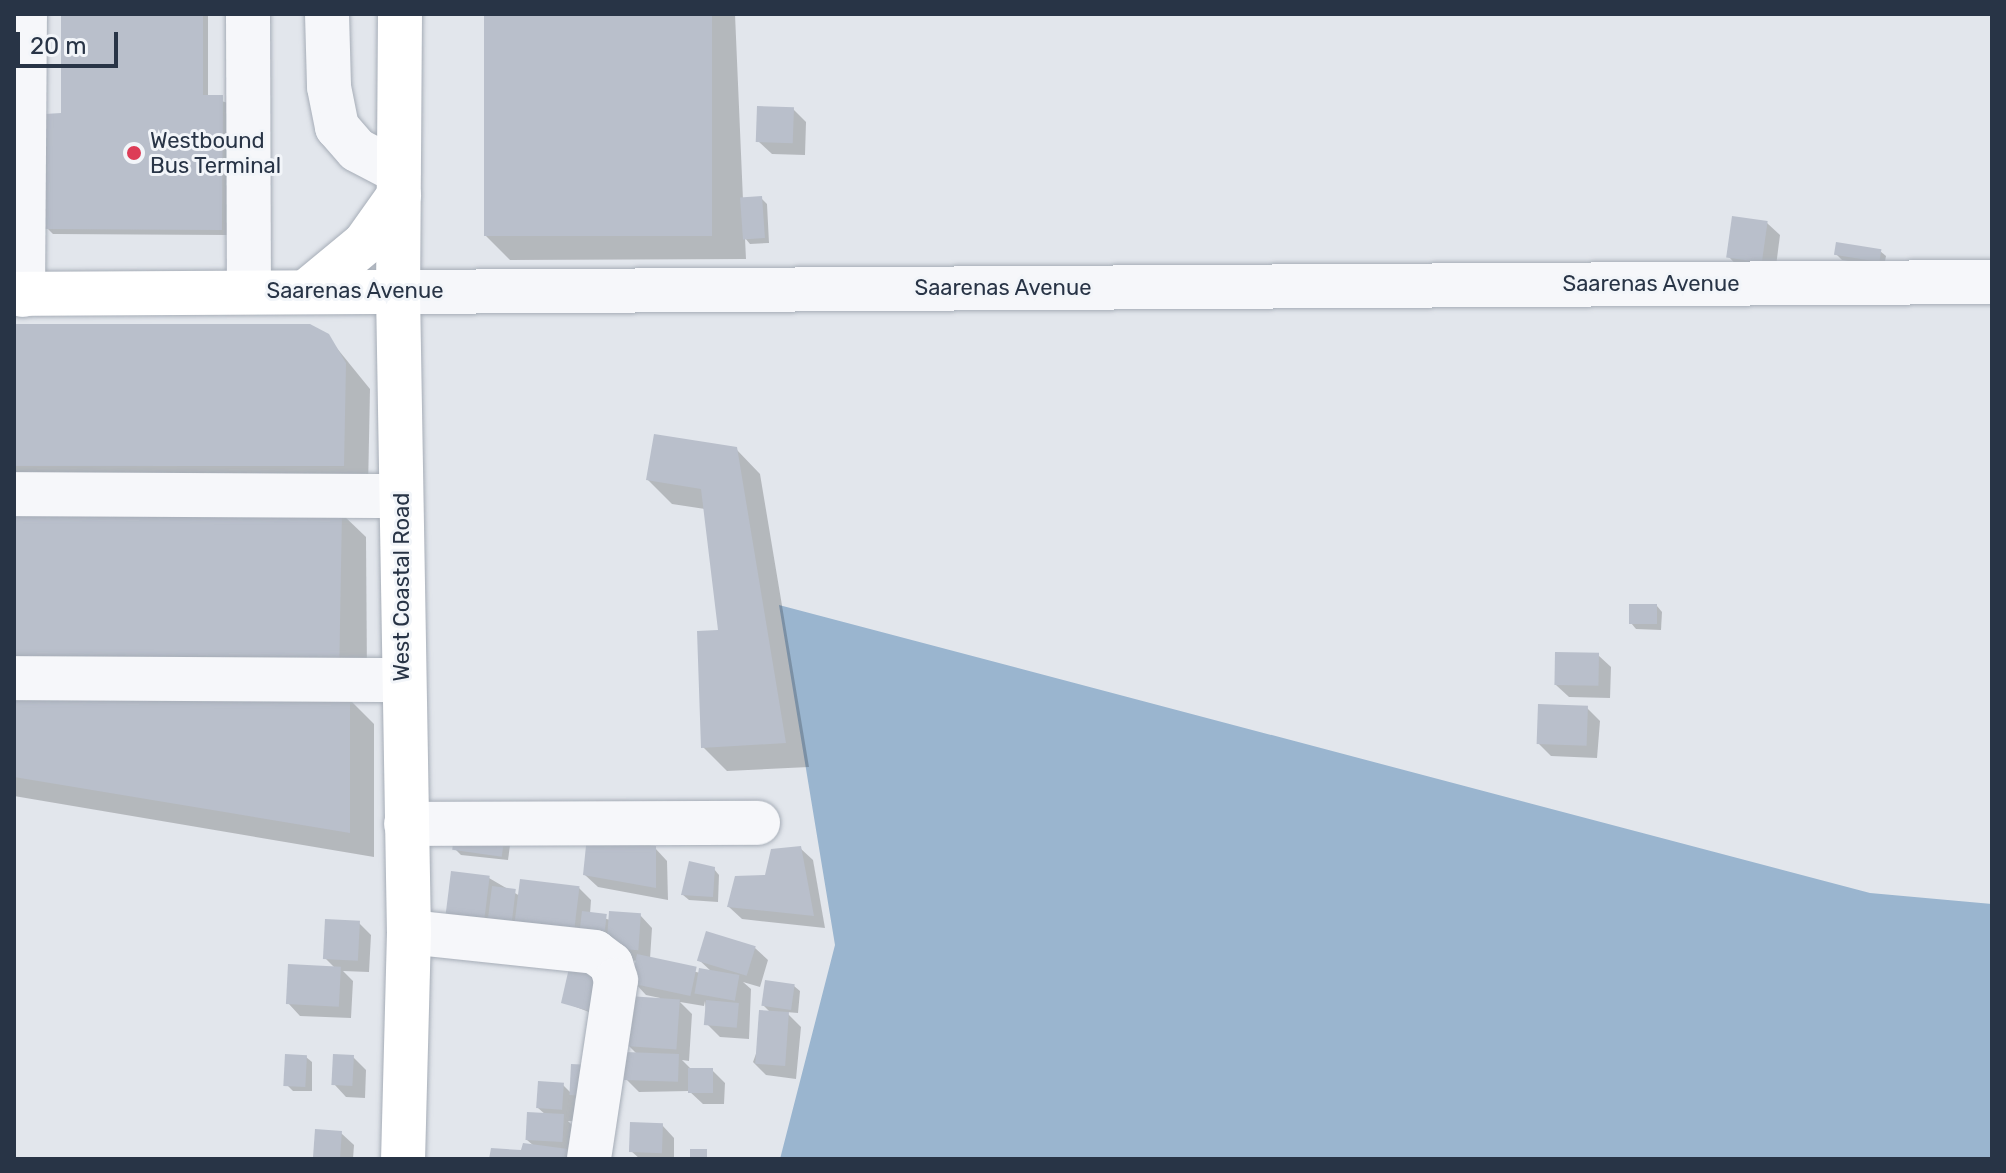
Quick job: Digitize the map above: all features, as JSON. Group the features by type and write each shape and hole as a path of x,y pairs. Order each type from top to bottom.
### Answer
{"main road":[{"name":"West Coastal Road","path":"400,14 398,292 402,680 409,932 403,1159"},
{"path":"399,184 365,243 314,291 362,318 400,395"},
{"name":"Saarenas Avenue","path":"18,295 249,290 398,292"}],"street":[{"path":"18,295 25,14"},
{"path":"248,14 249,290"},
{"path":"327,14 329,87 337,127 357,150 399,184"},
{"name":"Saarenas Avenue","path":"398,292 1992,282"},
{"path":"14,494 401,496"},
{"path":"14,678 402,680"},
{"path":"406,824 758,823"},
{"path":"409,932 595,952 611,964 616,980 589,1159"}],"water":[{"path":"779,605 1870,893 1992,904 1992,1159 780,1159 835,945"}],"building":[{"name":"Westbound Bus Terminal","path":"61,14 203,14 203,95 223,95 222,230 45,229 45,114 61,113"},
{"path":"484,14 712,14 712,236 484,236"},
{"path":"757,106 794,107 793,143 756,142"},
{"path":"762,196 765,238 743,239 740,198"},
{"path":"1732,216 1768,221 1762,263 1726,258"},
{"path":"1836,242 1881,249 1879,262 1834,255"},
{"path":"14,324 310,324 329,334 346,363 344,466 14,466"},
{"path":"654,434 737,447 786,743 701,748 697,631 718,630 701,489 646,480"},
{"path":"14,507 342,513 339,662 14,656"},
{"path":"1629,604 1657,604 1657,624 1629,624"},
{"path":"1555,652 1599,653 1598,686 1554,685"},
{"path":"14,698 350,698 350,833 14,777"},
{"path":"1538,704 1588,706 1587,746 1537,744"},
{"path":"455,830 505,837 502,857 452,850"},
{"path":"587,836 656,846 656,888 583,875"},
{"path":"801,846 814,916 727,907 735,876 765,875 771,849"},
{"path":"689,861 715,867 713,897 681,895"},
{"path":"451,871 490,876 483,933 444,929"},
{"path":"520,879 580,886 573,939 514,932"},
{"path":"492,886 516,889 510,938 486,935"},
{"path":"582,911 607,914 603,946 578,943"},
{"path":"609,911 641,913 638,950 606,948"},
{"path":"325,919 360,921 358,961 323,959"},
{"path":"706,931 756,946 747,976 697,961"},
{"path":"637,954 697,967 690,996 631,983"},
{"path":"288,964 341,967 339,1007 286,1004"},
{"path":"569,968 598,977 596,1013 561,1003"},
{"path":"699,968 739,975 735,1001 694,994"},
{"path":"765,980 795,984 791,1010 761,1006"},
{"path":"629,996 680,1000 676,1049 626,1046"},
{"path":"706,1000 739,1003 737,1028 704,1025"},
{"path":"759,1010 789,1012 785,1066 755,1064"},
{"path":"625,1052 679,1054 678,1082 624,1080"},
{"path":"285,1054 307,1055 305,1087 283,1086"},
{"path":"333,1054 354,1055 352,1086 331,1085"},
{"path":"571,1064 592,1065 590,1096 569,1095"},
{"path":"688,1068 713,1068 713,1093 688,1093"},
{"path":"538,1081 564,1083 562,1110 536,1108"},
{"path":"527,1112 564,1114 562,1142 526,1140"},
{"path":"630,1122 663,1123 662,1153 629,1152"},
{"path":"315,1129 342,1131 340,1159 313,1158"},
{"path":"523,1143 568,1149 567,1159 489,1159 491,1148 521,1150"},
{"path":"690,1149 707,1149 707,1159 690,1159"}],"place":[{"name":"Westbound Bus Terminal","path":"134,153"}]}
